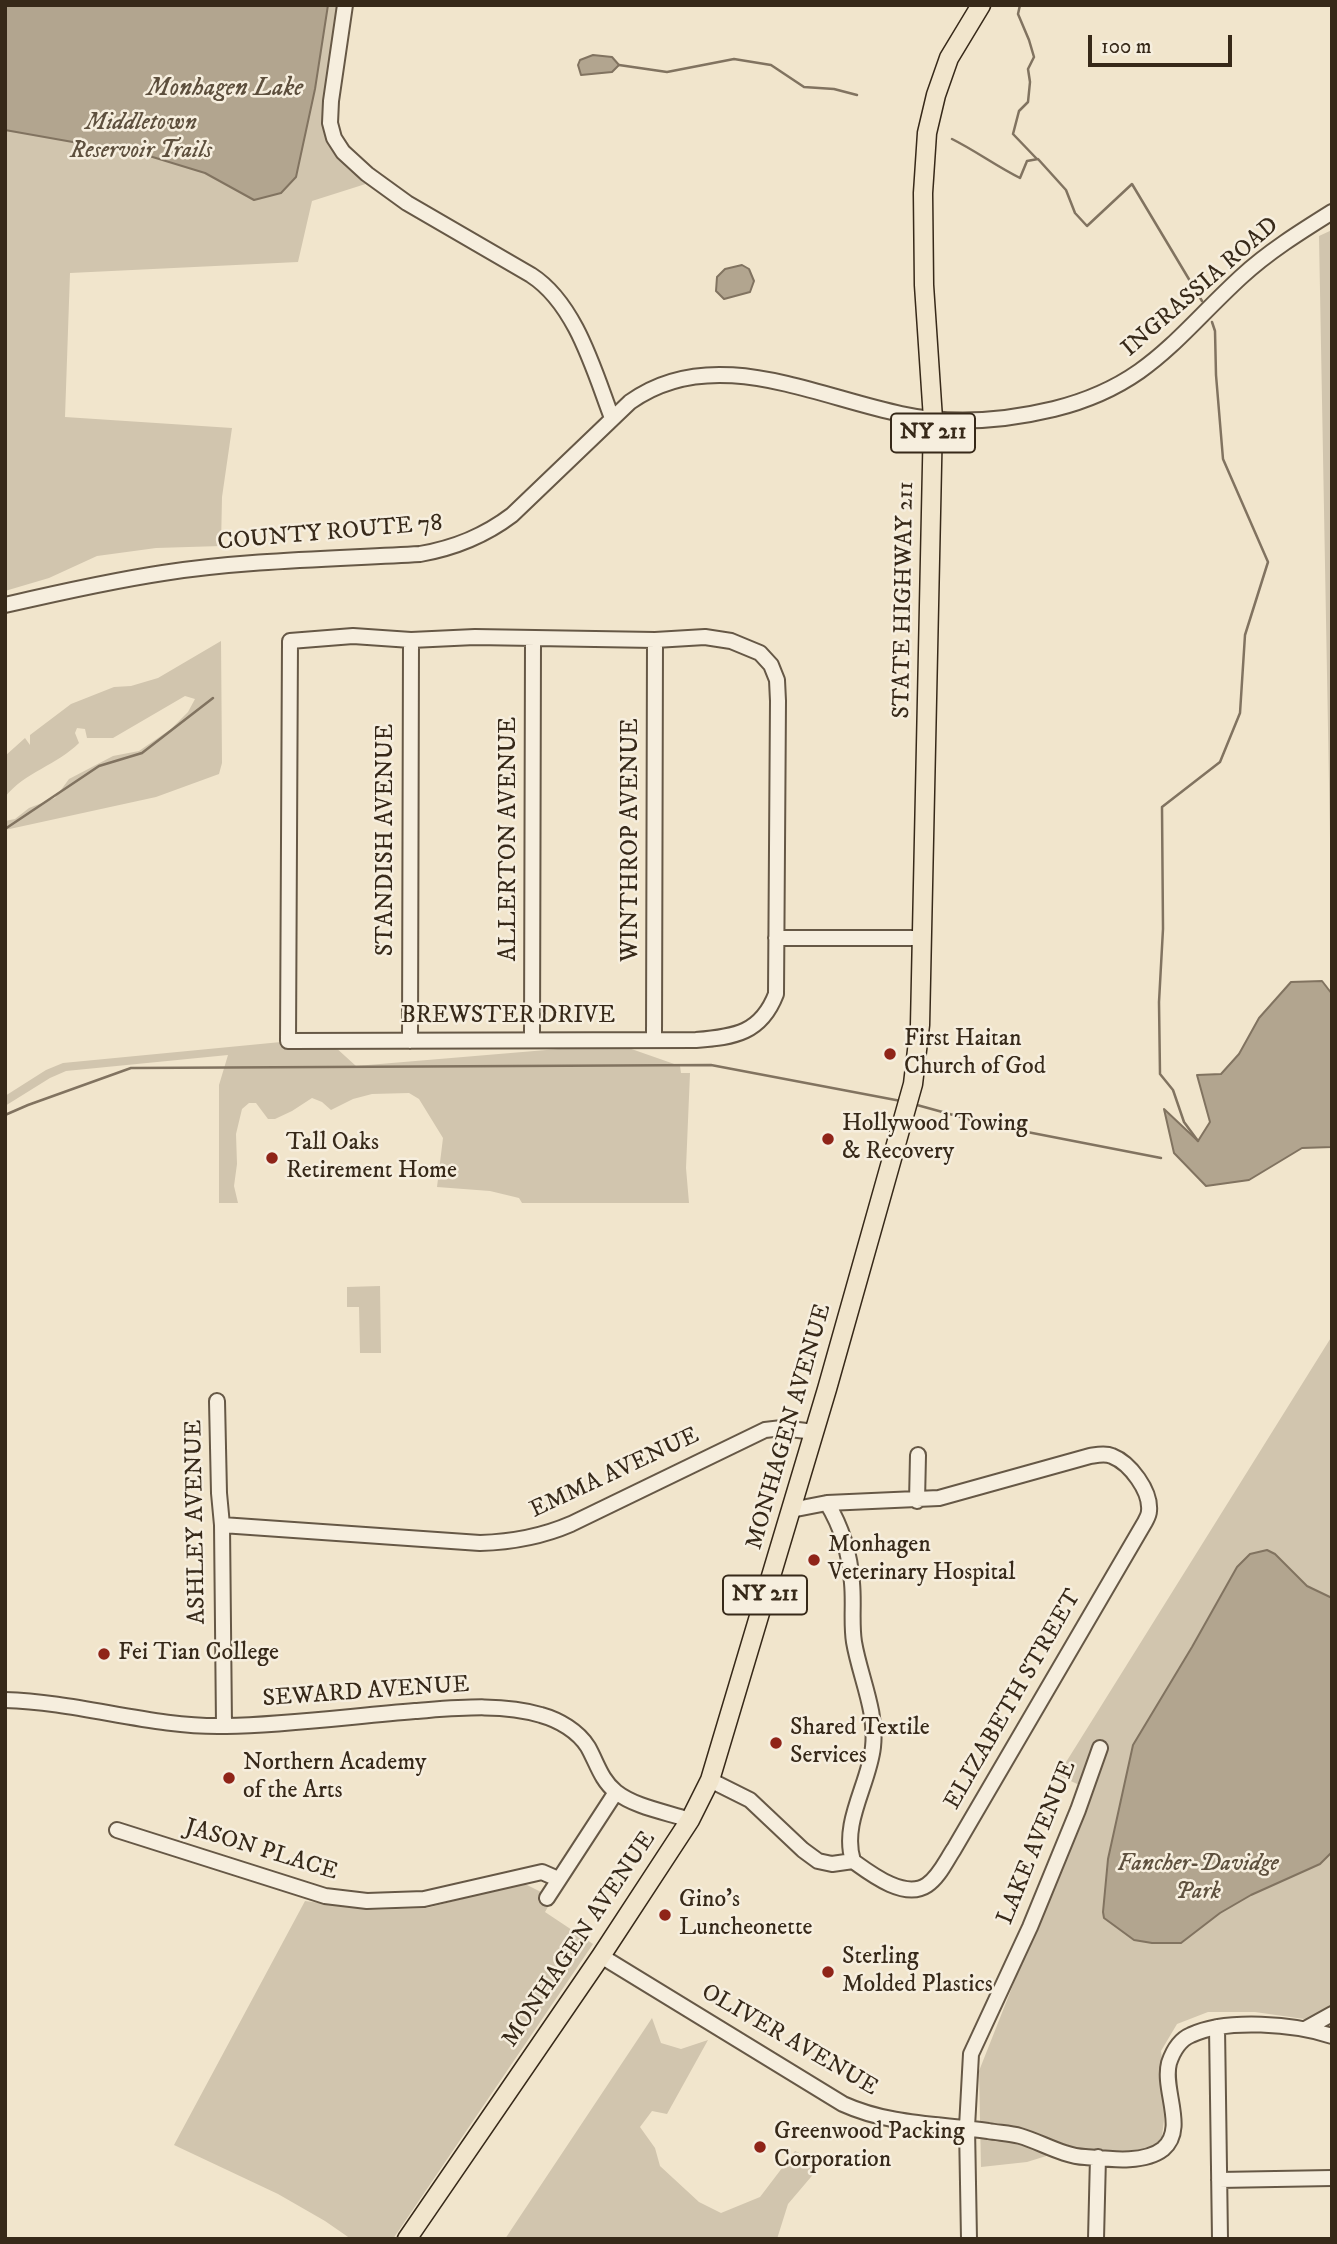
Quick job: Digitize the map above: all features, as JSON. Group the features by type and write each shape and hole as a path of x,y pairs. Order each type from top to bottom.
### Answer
{"main road":[{"name":"STATE HIGHWAY 211","path":"923,873 933,419 924,285 923,193 927,132 949,58 981,5"},
{"name":"MONHAGEN AVENUE","path":"408,2239 601,1956 690,1820 710,1780 814,1432 913,1084 920,1025 923,873"}],"street":[{"path":"345,5 330,112 334,138 343,152 367,174 407,203 531,275 549,289 576,329 612,418"},
{"name":"INGRASSIA ROAD","path":"933,419 971,421 1050,410 1102,395 1138,374 1166,352 1256,264 1332,212"},
{"name":"COUNTY ROUTE 78","path":"5,605 73,589 164,573 420,554 450,548 491,531 512,516 612,418 643,392 665,382 704,375 732,374 764,379 902,415 933,419"},
{"name":"BREWSTER DRIVE","path":"354,636 411,640 655,640 705,637 731,641 760,653 771,665 777,680 776,994 770,1009 754,1027 720,1038 288,1041 290,640 354,636"},
{"name":"STANDISH AVENUE","path":"410,1041 411,640"},
{"name":"ALLERTON AVENUE","path":"532,1039 533,640"},
{"name":"WINTHROP AVENUE","path":"654,1039 655,640"},
{"path":"776,937 922,938"},
{"name":"ASHLEY AVENUE","path":"217,1401 222,1525 224,1726"},
{"name":"EMMA AVENUE","path":"222,1525 480,1544 515,1541 546,1534 571,1524 765,1430 782,1428 814,1432"},
{"path":"791,1510 827,1503 917,1501 918,1454"},
{"name":"ELIZABETH STREET","path":"853,1861 876,1877 912,1890 928,1885 954,1849 1150,1510 1143,1486 1129,1468 1113,1456 1104,1454 939,1498 917,1501"},
{"path":"710,1780 750,1800 818,1861 832,1864 853,1861 849,1849 855,1811 873,1751 874,1729 853,1639 852,1583 839,1523 827,1503"},
{"name":"SEWARD AVENUE","path":"5,1700 44,1702 170,1722 224,1726 439,1709 522,1710 551,1718 571,1728 587,1746 599,1773 616,1792 641,1804 690,1820"},
{"name":"LAKE AVENUE","path":"969,2239 967,2127 971,2054 1031,1924 1079,1810 1100,1748"},
{"path":"547,1898 616,1792"},
{"name":"JASON PLACE","path":"117,1830 325,1896 350,1900 424,1899 542,1872 558,1879"},
{"name":"OLIVER AVENUE","path":"601,1956 843,2104 865,2114 889,2120 967,2127 1020,2136 1083,2157 1140,2159 1157,2154 1166,2147 1173,2136 1168,2074 1177,2045 1189,2035 1217,2027 1275,2026 1305,2029 1332,2036"},
{"path":"1305,2029 1332,2014"},
{"path":"1217,2027 1220,2239"},
{"path":"1096,2239 1098,2157"},
{"path":"1219,2180 1332,2178"}],"green space":[{"name":"Middletown Reservoir Trails","path":"5,5 345,5 337,119 341,133 375,181 312,201 298,262 70,273 65,417 232,428 222,497 221,546 156,548 97,556 49,578 5,591"},
{"path":"1332,230 1332,948 1319,236"},
{"path":"221,641 222,763 219,774 156,797 5,830 5,821 15,819 29,808 55,798 69,779 113,756 139,751 171,729 188,712 195,699 185,696 113,738 87,738 85,729 77,728 75,733 79,743 22,781 5,797 5,756 25,738 30,745 30,735 71,704 114,687 131,686 158,678"},
{"path":"333,1037 717,1043 713,1048 620,1045 680,1066 681,1073 690,1073 686,1168 689,1203 522,1203 519,1198 490,1191 437,1187 443,1138 419,1099 409,1093 372,1094 353,1099 331,1110 312,1098 275,1119 268,1119 256,1103 249,1103 242,1109 236,1134 237,1164 234,1186 238,1203 219,1203 219,1085 228,1055 66,1071 5,1106 5,1096 46,1070 63,1063","holes":["334,1046 582,1047 356,1066"]},
{"path":"380,1286 381,1353 360,1353 359,1307 347,1307 347,1287"},
{"name":"Fancher-Davidge Park","path":"1332,1336 1332,2023 1255,2012 1208,2012 1177,2024 1161,2051 1167,2096 1161,2144 1144,2150 1056,2153 1027,2162 981,2167 979,2071 1090,1790 1058,1775"},
{"path":"523,1883 553,1898 545,1912 593,1944 393,2239 351,2239 278,2194 174,2145 305,1901 372,1910 427,1908"},
{"path":"652,2018 661,2043 681,2049 708,2040 667,2114 652,2111 640,2127 655,2148 660,2166 699,2202 721,2213 760,2197 795,2151 822,2164 788,2204 777,2239 505,2239"}],"water":[{"name":"Monhagen Lake","path":"5,5 328,5 315,89 296,177 281,193 254,200 205,173 146,155 5,130"},
{"path":"593,55 612,57 619,65 612,72 581,75 578,65 580,60"},
{"path":"742,265 749,269 754,281 750,292 724,299 716,291 717,277 725,269"},
{"path":"1322,981 1332,994 1332,1147 1302,1148 1249,1180 1206,1186 1174,1153 1164,1109 1198,1141 1210,1122 1197,1075 1221,1074 1239,1054 1259,1018 1291,982"},
{"path":"1267,1550 1275,1554 1307,1586 1332,1598 1332,1852 1320,1864 1251,1895 1220,1913 1181,1943 1134,1940 1104,1918 1103,1912 1108,1859 1133,1745 1237,1567 1250,1554"}],"waterway":[{"path":"1020,5 1018,14 1034,57 1028,69 1028,102 1019,111 1013,134 1036,158"},
{"path":"619,65 667,72 734,59 771,65 804,87 834,89 857,95"},
{"path":"952,139 1020,178 1027,161 1038,159 1066,190 1075,213 1087,226 1132,184 1202,301"},
{"path":"1198,1141 1184,1122 1173,1090 1160,1074 1162,807 1220,762 1240,713 1245,635 1268,562 1223,459 1215,331 1212,322"},
{"path":"5,829 99,766 142,753 213,698"},
{"path":"5,1115 131,1068 711,1065 901,1101"},
{"path":"917,1105 986,1124 1161,1158"}],"place":[{"name":"First Haitan Church of God","path":"890,1054"},
{"name":"Hollywood Towing & Recovery","path":"828,1139"},
{"name":"Tall Oaks Retirement Home","path":"272,1158"},
{"name":"Monhagen Veterinary Hospital","path":"814,1560"},
{"name":"Fei Tian College","path":"104,1654"},
{"name":"Shared Textile Services","path":"776,1743"},
{"name":"Northern Academy of the Arts","path":"229,1778"},
{"name":"Gino's Luncheonette","path":"665,1915"},
{"name":"Sterling Molded Plastics","path":"828,1972"},
{"name":"Greenwood Packing Corporation","path":"760,2147"}]}
